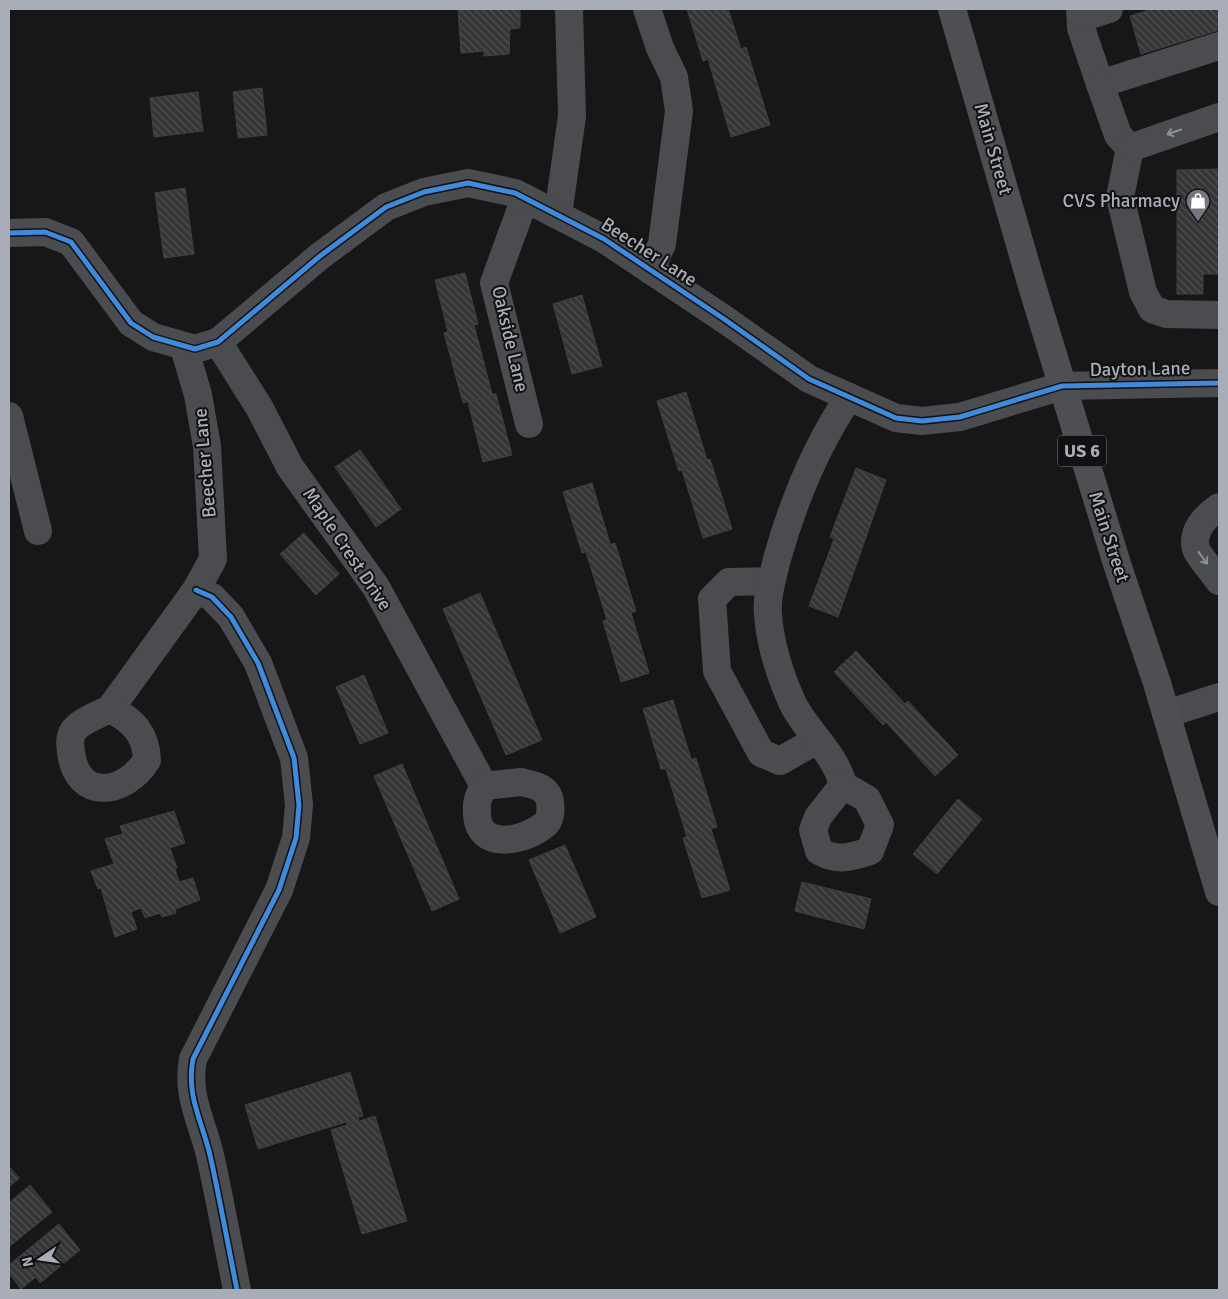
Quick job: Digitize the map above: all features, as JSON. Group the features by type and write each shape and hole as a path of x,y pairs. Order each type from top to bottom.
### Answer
{"main road":[{"name":"Main Street","path":"952,9 1062,386 1166,714 1219,892"}],"street":[{"path":"558,216 572,116 569,9"},
{"path":"647,9 660,48 674,77 679,111 662,244 650,270"},
{"path":"1109,9 1081,13 1081,28 1118,135 1130,148"},
{"path":"1100,84 1219,46"},
{"path":"1130,148 1219,117"},
{"path":"1130,148 1120,197 1143,292 1152,309 1166,314 1219,315"},
{"name":"Beecher Lane","path":"110,709 196,590 213,559 207,446 198,395 184,347 195,349 218,342 320,256 386,207 424,192 468,184 515,193 526,198 604,239 809,379 896,418 922,420 960,418 1062,386"},
{"name":"Oakside Lane","path":"526,198 494,283 529,424"},
{"path":"9,233 45,232 71,242 131,323 152,337 184,347"},
{"name":"Maple Crest Drive","path":"218,342 259,407 290,467 376,587 484,786"},
{"name":"Dayton Lane","path":"1062,386 1219,383"},
{"path":"843,785 840,773 829,754 817,740 793,704 779,670 768,614 772,580 790,512 830,425 849,397"},
{"path":"9,416 38,530"},
{"path":"1219,507 1205,517 1198,530 1196,549 1219,581"},
{"path":"772,580 729,582 712,599 717,671 761,753 780,761 817,740"},
{"path":"196,590 212,597 231,617 258,663 294,758 299,805 296,838 278,890 193,1059 189,1078 193,1101 210,1153 237,1290"},
{"path":"1166,714 1219,697"}],"building":[{"path":"458,9 520,9 520,28 510,29 509,54 484,56 484,51 461,53"},
{"path":"687,9 728,9 741,49 746,47 770,125 731,137 708,59 703,61"},
{"path":"1153,9 1219,9 1219,30 1141,54 1130,16"},
{"path":"262,88 267,135 238,138 233,92"},
{"path":"198,92 203,131 154,137 150,98"},
{"name":"CVS Pharmacy","path":"1219,169 1219,274 1203,274 1203,294 1177,294 1177,170"},
{"path":"185,188 194,254 164,258 155,193"},
{"path":"465,273 478,324 448,332 435,280"},
{"path":"582,295 602,366 572,374 553,304"},
{"path":"474,325 492,394 496,394 463,403 444,333"},
{"path":"686,392 707,460 678,469 657,401"},
{"path":"496,394 512,455 483,462 468,402"},
{"path":"360,450 401,509 376,527 335,467"},
{"path":"710,459 732,529 703,538 682,470 679,471 678,469"},
{"path":"856,468 886,480 838,617 809,606 834,539 830,537"},
{"path":"592,483 610,544 582,553 563,492"},
{"path":"304,533 339,574 316,595 280,554"},
{"path":"615,543 636,611 607,620 586,552"},
{"path":"480,593 542,740 506,755 443,609"},
{"path":"631,613 649,673 621,682 603,621"},
{"path":"856,651 905,704 883,725 834,672"},
{"path":"364,675 388,733 360,744 336,687"},
{"path":"673,700 691,759 661,769 643,709"},
{"path":"908,701 958,755 935,776 886,722"},
{"path":"696,758 717,827 687,837 666,769 661,769"},
{"path":"402,764 459,899 432,911 374,776"},
{"path":"958,799 982,819 937,874 913,854"},
{"path":"174,811 185,843 170,848 177,868 175,869 179,882 193,878 200,900 175,909 176,913 162,917 160,913 145,918 141,908 131,912 137,929 115,937 101,888 98,889 91,871 114,864 105,839 123,834 120,826"},
{"path":"711,829 730,890 702,898 683,838"},
{"path":"565,845 596,917 560,933 529,860"},
{"path":"802,882 871,899 864,929 795,911"},
{"path":"350,1072 363,1116 358,1117 359,1120 347,1124 346,1122 258,1149 245,1105"},
{"path":"375,1116 407,1221 362,1234 331,1130"},
{"path":"9,1166 19,1178 9,1187"},
{"path":"30,1185 52,1212 10,1246 9,1203"},
{"path":"59,1224 80,1250 40,1283 36,1277 21,1289 9,1273 9,1265"}],"cycle path":[{"path":"9,233 45,232 71,242 131,323 153,337 195,349 218,342 320,256 386,207 424,192 468,183 515,193 604,239 724,319 809,379 896,418 922,421 960,417 1062,386 1219,383"},
{"path":"196,590 212,597 231,617 258,663 294,758 299,805 296,838 279,890 193,1059 191,1072 193,1097 210,1155 237,1290"}],"place":[{"name":"CVS Pharmacy","path":"1198,222"}]}
